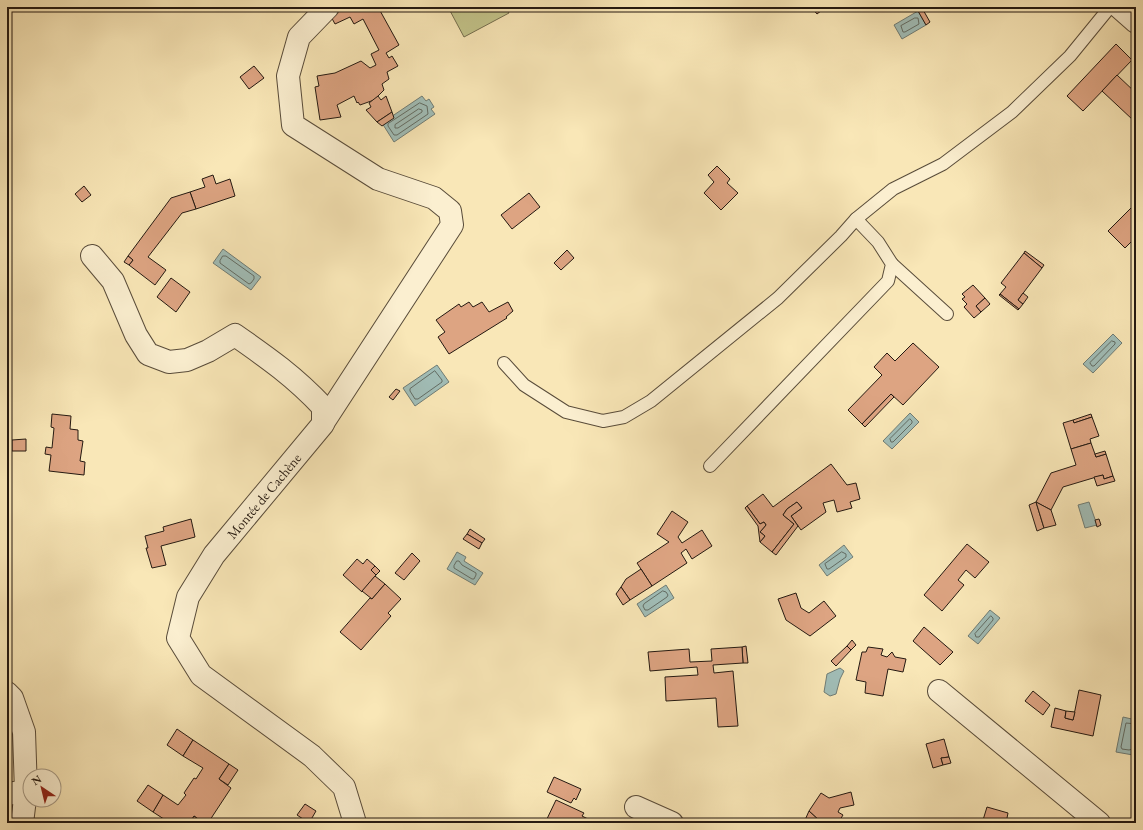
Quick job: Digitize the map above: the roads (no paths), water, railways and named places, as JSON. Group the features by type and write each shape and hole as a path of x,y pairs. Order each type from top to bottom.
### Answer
{"street":[{"name":"Montée de Cachène","path":"328,7 299,38 288,76 293,124 378,179 434,198 450,211 452,225 323,423 292,463 214,555 188,597 178,638 201,675 312,756 344,787 355,823"},
{"path":"1119,7 1136,22"},
{"path":"92,256 113,281 136,335 148,354 169,362 187,360 208,351 235,336 273,361 305,387 323,407 323,423"},
{"path":"939,691 1099,823"},
{"path":"7,693 12,698 24,732 16,792 22,823"},
{"path":"636,807 672,823"}],"lane":[{"path":"504,363 524,385 566,412 603,421 624,417 650,401 778,298 841,236 856,219 894,189 943,164 1012,112 1070,56 1110,7"},
{"path":"856,219 878,242 892,264 947,314"},
{"path":"710,466 888,281 892,264"}],"water":[{"path":"918,11 926,25 902,39 894,25"},
{"path":"422,96 426,101 429,99 434,107 431,109 435,114 394,142 382,123"},
{"path":"223,249 261,277 251,290 213,263"},
{"path":"1113,334 1122,343 1093,373 1083,364"},
{"path":"437,365 449,382 415,406 403,388"},
{"path":"910,413 919,422 892,449 883,441"},
{"path":"1089,502 1097,525 1085,528 1078,505"},
{"path":"844,545 853,557 827,576 819,565"},
{"path":"457,552 466,557 464,561 483,573 475,585 447,569"},
{"path":"666,585 674,598 645,617 637,604"},
{"path":"990,610 1000,618 978,644 968,636"},
{"path":"840,668 844,671 836,694 830,696 824,692 827,674"},
{"path":"1123,717 1136,720 1136,743 1133,755 1116,752"}]}
